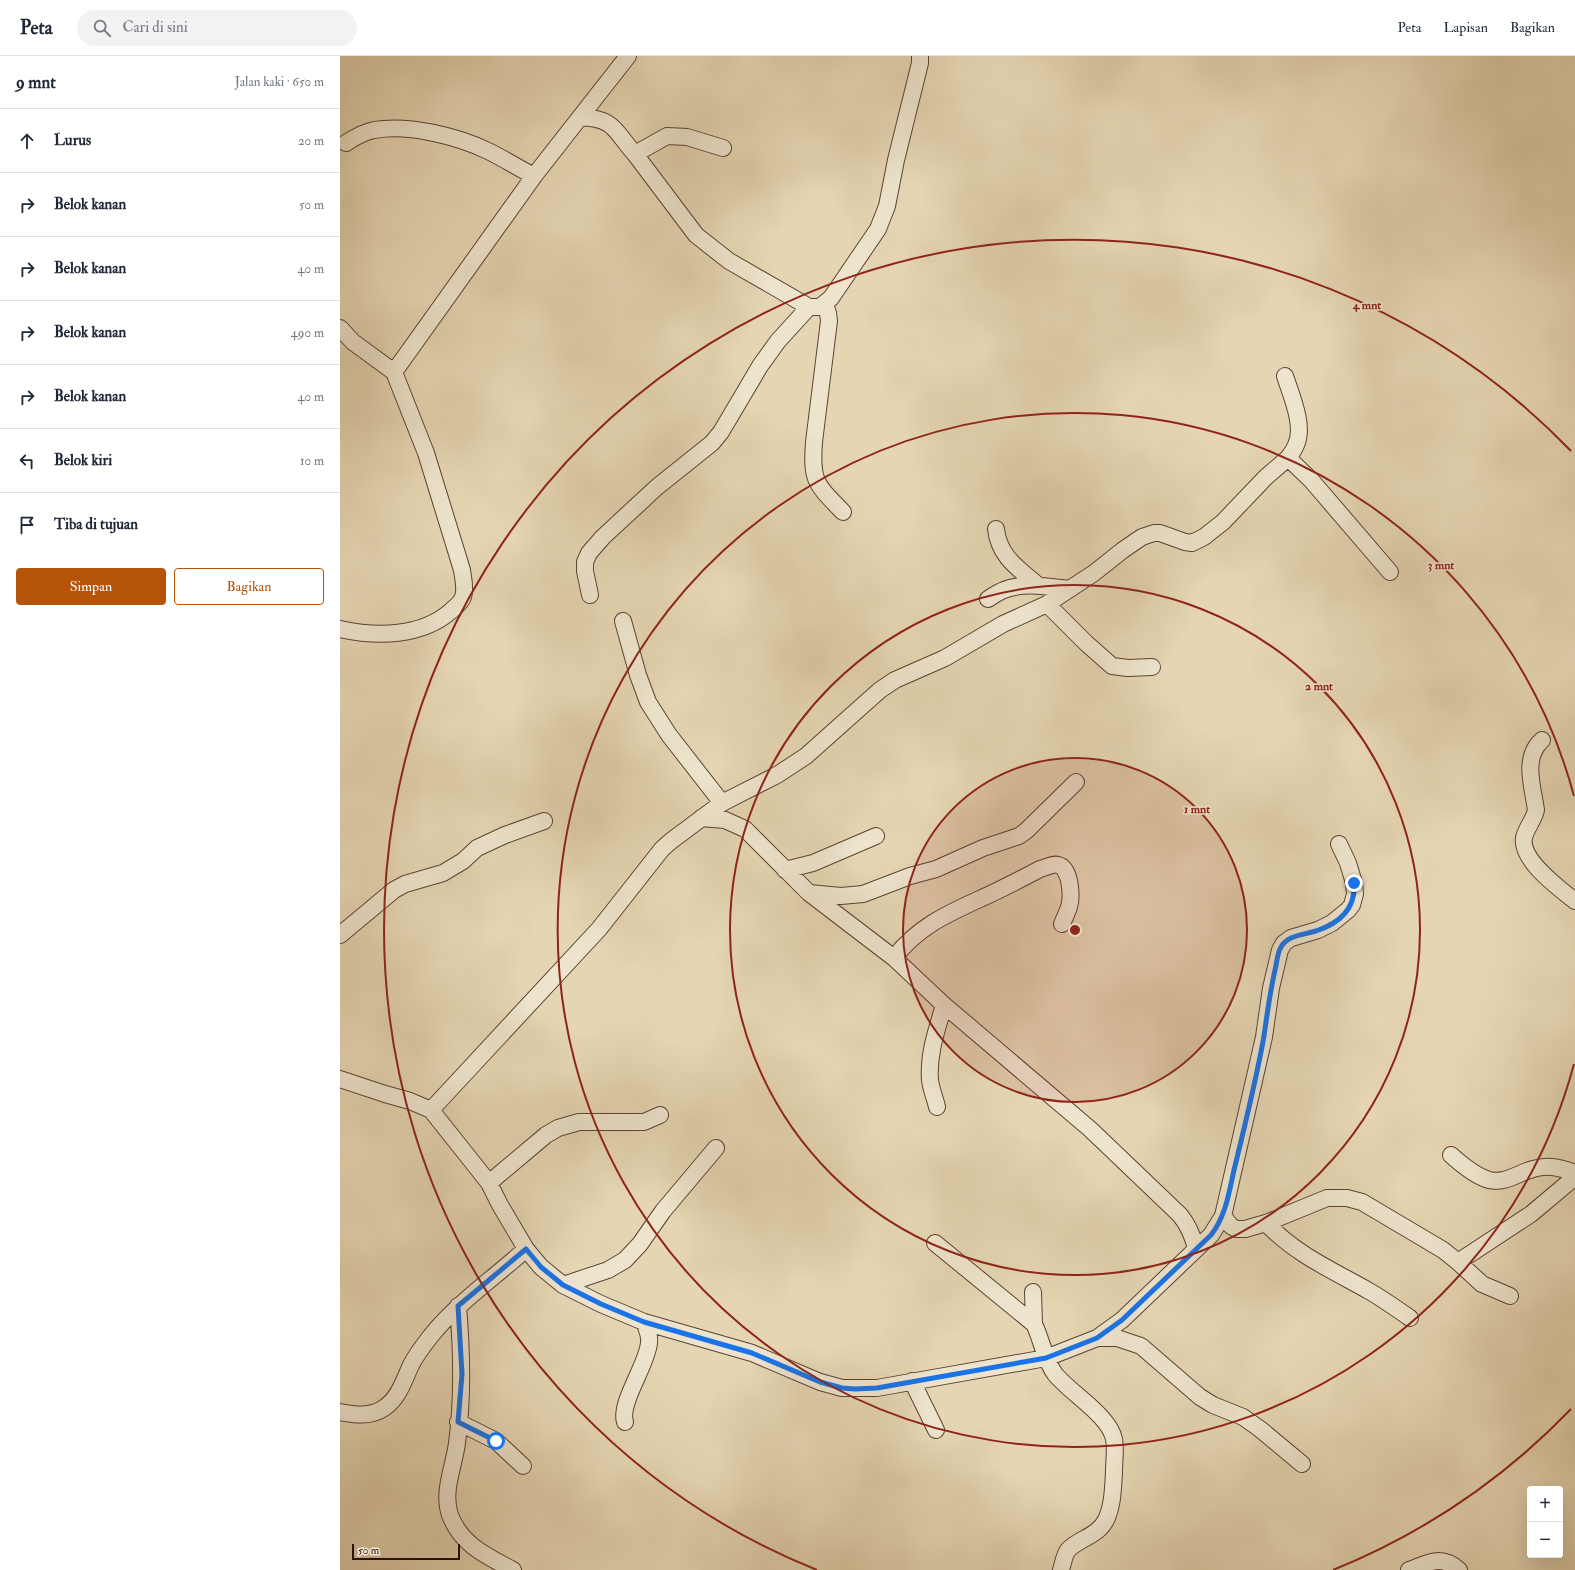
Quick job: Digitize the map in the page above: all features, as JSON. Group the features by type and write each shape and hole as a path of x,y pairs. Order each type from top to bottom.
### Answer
{"street":[{"path":"394,372 534,176 628,56"},
{"path":"590,595 585,571 585,562 589,553 603,537 657,487 712,443 721,432 760,366 778,341 817,306 831,298 878,229 884,217 898,153 922,58"},
{"path":"581,117 601,120 613,127 696,235 729,261 828,313 829,321 814,442 814,475 819,486 843,512"},
{"path":"346,143 359,135 374,130 393,128 423,131 460,140 488,151 534,176"},
{"path":"635,154 667,136 687,137 723,148"},
{"path":"340,328 353,342 394,372 426,453 462,570 464,588 463,597 456,606 430,625 402,632 380,634 340,629"},
{"path":"431,1110 599,929 662,849 701,818 722,803 766,781 806,756 880,690 895,680 945,658 1002,624 1047,604 1094,573 1123,550 1149,534 1160,533 1185,542 1199,541 1223,522 1266,477 1288,458 1297,445 1299,429 1294,404 1285,376"},
{"path":"1288,458 1311,480 1390,572"},
{"path":"996,529 997,539 1004,555 1039,586"},
{"path":"988,599 998,592 1011,587 1039,586 1069,589"},
{"path":"1047,604 1086,643 1112,666 1128,668 1152,667"},
{"path":"623,621 638,675 648,702 669,735 722,803"},
{"path":"1542,740 1535,746 1531,756 1530,766 1536,810 1535,816 1524,839 1524,847 1530,859 1540,870 1575,901"},
{"path":"809,893 842,896 863,894 910,876 936,869 989,846 1015,838 1026,831 1076,782"},
{"path":"701,818 725,820 745,829 809,893 894,958 944,1005 1090,1129 1180,1215 1187,1223 1196,1249"},
{"path":"340,935 394,890 405,884 443,872 462,861 477,848 504,835 544,821"},
{"path":"785,870 813,862 876,836"},
{"path":"340,1079 410,1101 431,1110 489,1183 526,1249 541,1267 563,1285 601,1304 644,1322 752,1353 814,1380 842,1388 877,1388 1046,1358 1097,1338 1122,1320 1211,1235 1223,1216 1264,1037 1271,988 1280,950 1284,943 1291,938 1318,930 1332,923 1352,905 1355,894 1354,883 1348,863 1339,844"},
{"path":"894,958 921,930 949,913 1040,869 1055,865 1058,865 1064,869 1070,887 1069,906 1062,924"},
{"path":"937,1107 930,1082 930,1067 932,1049 944,1005"},
{"path":"489,1183 546,1134 558,1128 579,1122 644,1122 660,1115"},
{"path":"563,1285 608,1270 625,1260 640,1244 663,1211 716,1148"},
{"path":"1451,1155 1462,1164 1489,1180 1505,1180 1541,1167 1558,1167 1575,1172"},
{"path":"1458,1262 1531,1214 1575,1177"},
{"path":"1223,1216 1231,1226 1236,1229 1245,1229 1266,1223 1327,1198 1347,1198 1362,1202 1443,1250 1482,1284 1510,1296"},
{"path":"1266,1223 1278,1236 1317,1263 1369,1291 1410,1318"},
{"path":"935,1243 1034,1324 1040,1335 1046,1358 1055,1374 1083,1399 1112,1430 1115,1450 1113,1496 1106,1519 1101,1527 1091,1536 1068,1550 1061,1570"},
{"path":"340,1412 356,1415 369,1414 384,1408 393,1400 400,1390 419,1351 446,1318 458,1306 526,1249"},
{"path":"1032,1292 1034,1324"},
{"path":"458,1306 462,1374 457,1444 448,1485 447,1498 450,1516 462,1536 476,1550 513,1570"},
{"path":"625,1422 624,1415 626,1407 649,1344 648,1333 644,1322"},
{"path":"1097,1338 1117,1338 1141,1346 1200,1397 1212,1405 1243,1417 1260,1429 1302,1464"},
{"path":"912,1381 936,1430"},
{"path":"458,1422 496,1441 522,1466"},
{"path":"1409,1570 1435,1562 1444,1561 1451,1563 1459,1570"}],"route":[{"path":"496,1441 479,1431 458,1422 462,1374 461,1336 458,1306 526,1249 541,1267 563,1285 601,1304 644,1322 752,1353 794,1372 820,1382 842,1388 877,1388 1046,1358 1097,1338 1122,1320 1217,1228 1223,1216 1241,1140 1264,1037 1271,988 1280,950 1284,943 1291,938 1318,930 1340,918 1352,905 1355,894 1354,883"}]}
